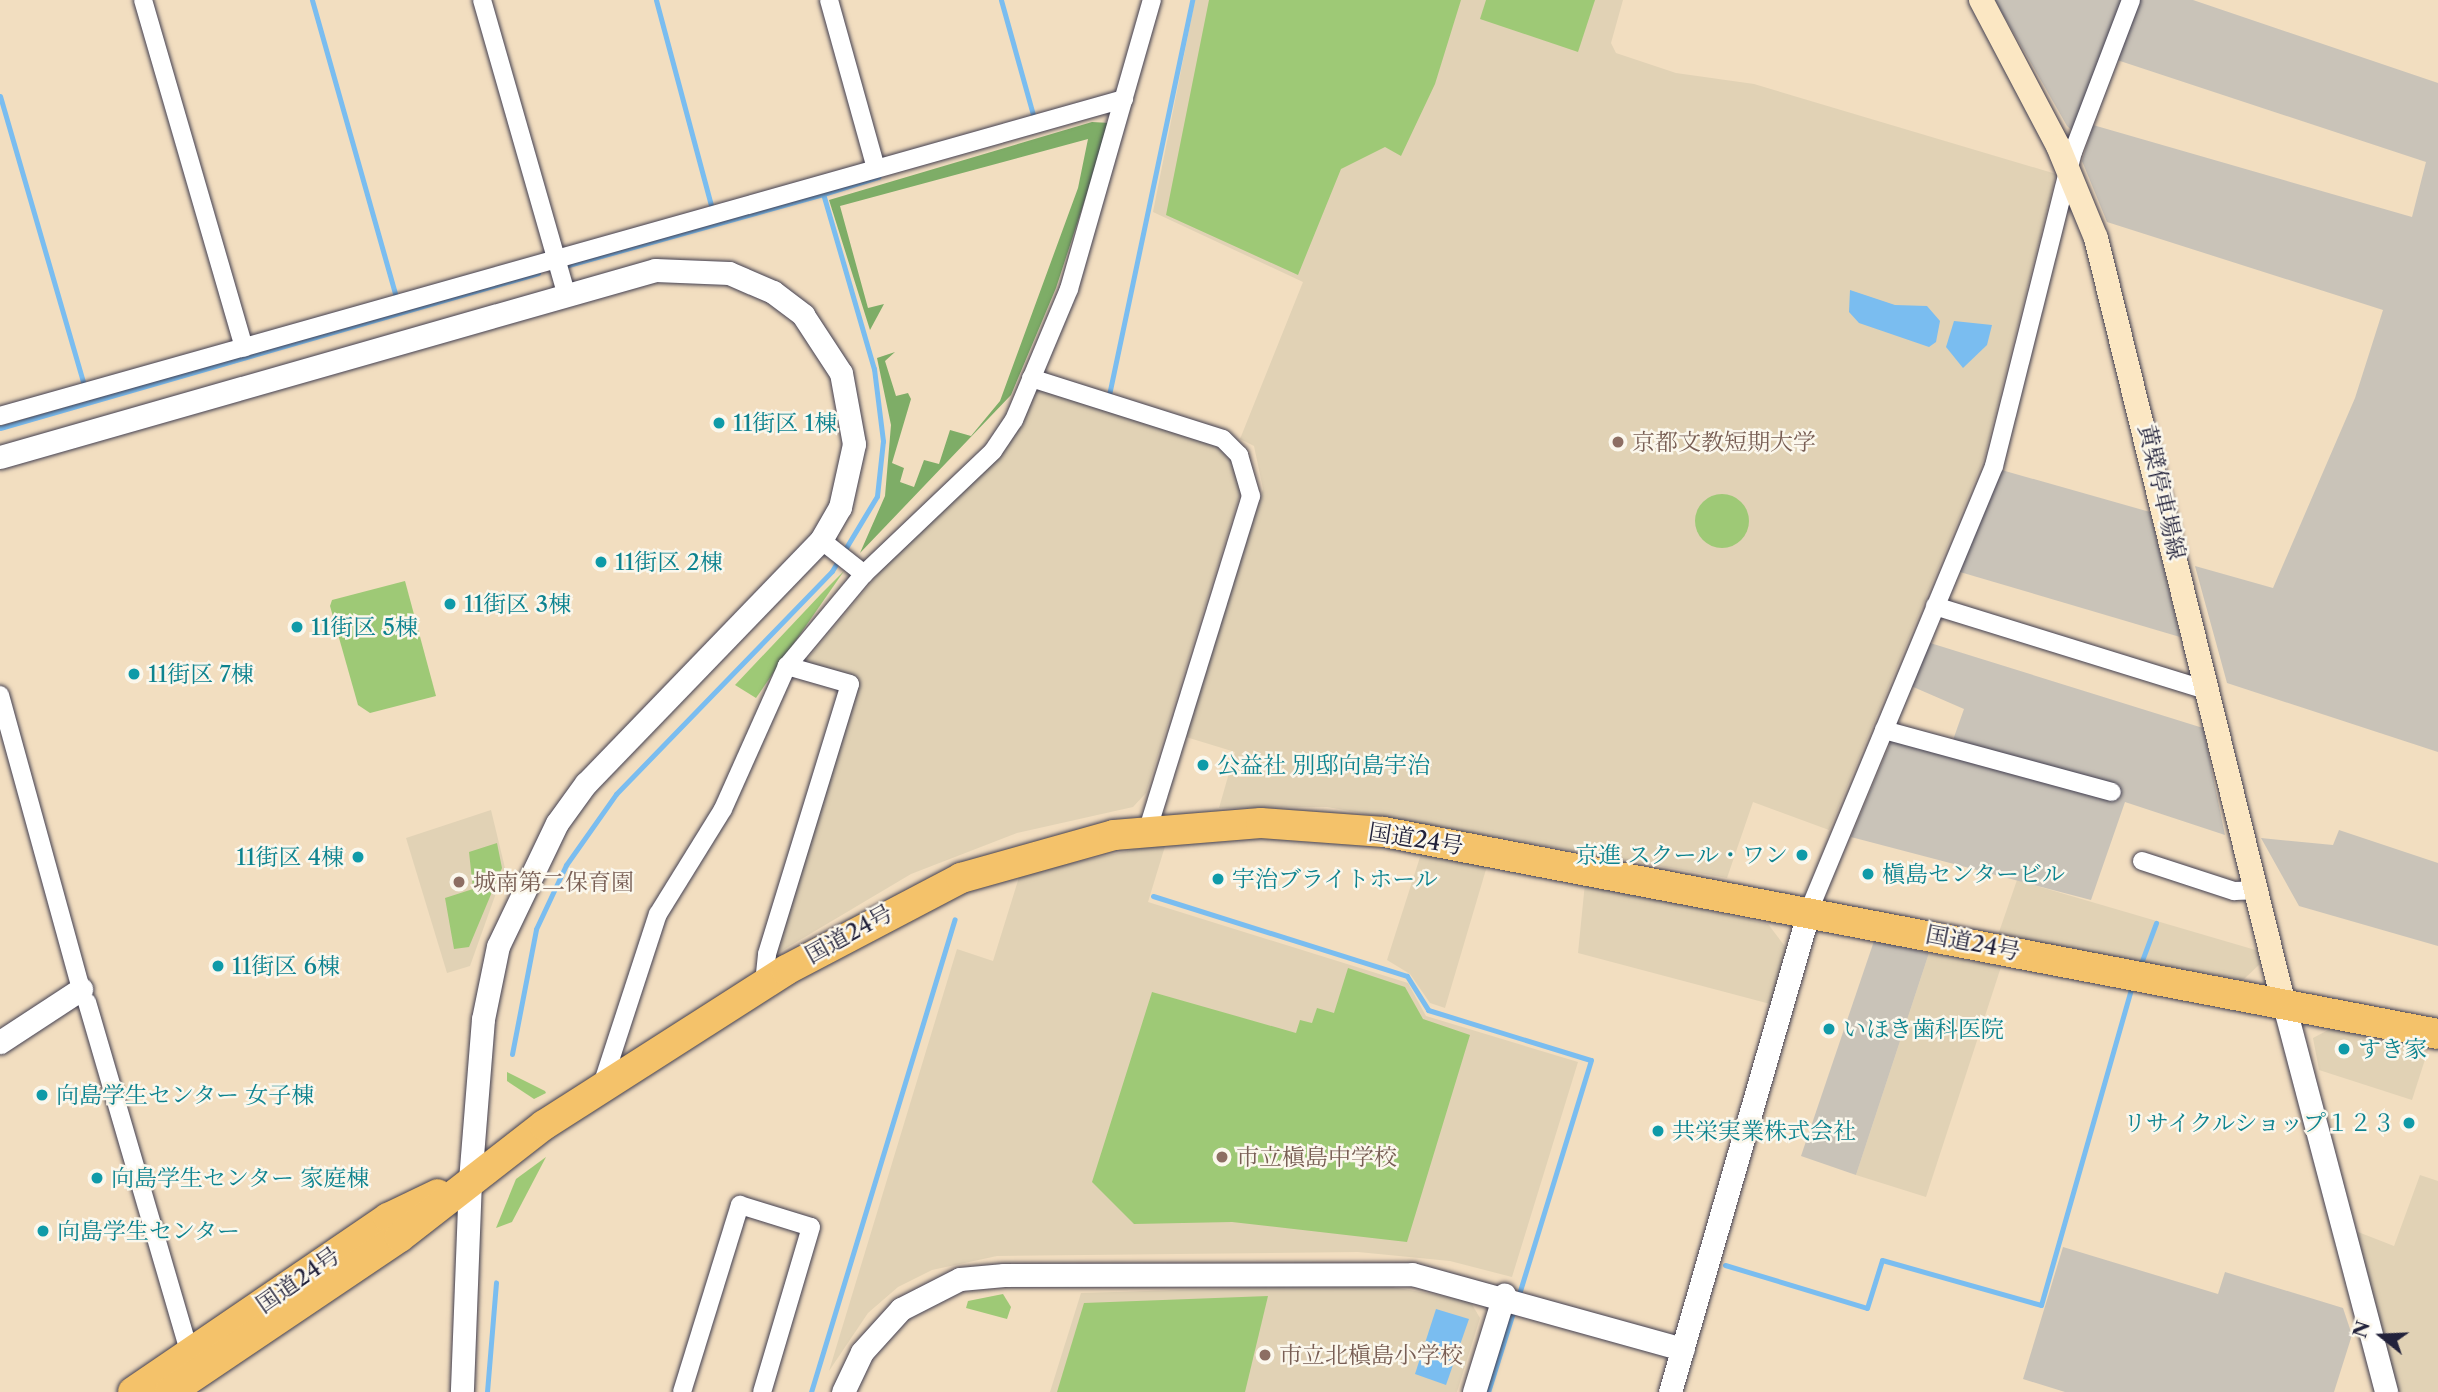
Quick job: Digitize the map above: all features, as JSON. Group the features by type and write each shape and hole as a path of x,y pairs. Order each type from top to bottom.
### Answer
{"highway":[{"name":"国道24号","path":"170,1392 400,1237 470,1180 601,1088 765,984 897,907 961,878 1034,853 1147,831 1261,823 1384,832 2438,1034"},
{"name":"国道24号","path":"134,1392 396,1213 470,1180"}],"main road":[{"name":"黄檗停車場線","path":"1981,0 2069,173 2116,309 2284,1004"}],"street":[{"path":"143,0 244,348"},
{"path":"482,0 559,271"},
{"path":"829,0 876,167"},
{"path":"601,1088 658,914 723,809 787,666 859,570 993,451 1031,378 1069,289 1152,0"},
{"path":"1670,1392 1808,913 1994,466 2069,173 2131,0"},
{"path":"0,457 559,271 713,213 1124,99"},
{"path":"0,416 398,303 559,271 696,269 729,273 803,315 826,342 852,411 850,477 829,546 586,783 551,834 503,934 487,992 470,1180 463,1392"},
{"path":"1031,378 1223,439 1239,455 1251,496 1147,831"},
{"path":"829,546 859,570"},
{"path":"1935,607 2209,691"},
{"path":"765,984 767,954 850,684 787,666"},
{"path":"0,695 84,995 190,1354"},
{"path":"1884,730 2112,792"},
{"path":"2142,861 2234,891 2257,890"},
{"path":"0,1042 84,995"},
{"path":"2284,1004 2386,1392"},
{"path":"682,1392 740,1205 811,1227 762,1392"},
{"path":"844,1392 879,1329 929,1291 960,1279 1379,1271 1504,1295 1683,1349"},
{"path":"1474,1392 1504,1295"}],"shaded area":[{"name":"京都文教短期大学","path":"1195,0 1623,0 1611,43 1616,53 1676,73 1754,84 2056,174 1984,458 1829,830 1753,802 1727,878 1327,807 1219,808 1235,752 1186,737 1263,489 1254,446 1240,439 1303,282 1153,212"},
{"path":"1995,0 2124,0 2074,132 2067,126"},
{"path":"2137,0 2193,0 2438,83 2438,752 2227,683 2195,566 2273,588 2355,398 2383,310 2107,222 2082,161 2093,125 2412,217 2426,162 2114,59"},
{"path":"1036,385 1215,441 1230,452 1241,491 1146,793 1133,807 1017,833 911,874 773,956 856,678 805,662"},
{"path":"1998,469 2150,512 2180,637 1960,572"},
{"path":"1927,642 2203,728 2225,835 2125,802 2091,900 1851,837 1892,739 2114,785 1953,740 1964,709 1911,686"},
{"name":"城南第二保育園","path":"491,810 505,868 470,966 447,973 406,838"},
{"path":"2339,830 2438,863 2438,946 2299,906 2261,838 2333,845"},
{"name":"市立槇島中学校","path":"1166,843 1148,902 1408,983 1426,1016 1578,1062 1512,1277 1450,1261 1358,1252 997,1256 932,1270 898,1287 868,1313 829,1371 957,949 993,961 1020,874"},
{"path":"1421,854 1487,866 1445,1008 1430,1003 1410,974 1387,960"},
{"path":"2017,880 2259,951 2261,963 2243,980 1998,935"},
{"path":"1585,883 1768,924 1790,953 1774,1005 1578,953"},
{"path":"1874,941 1929,953 1856,1175 1801,1156"},
{"path":"1929,953 2001,967 1926,1197 1856,1175"},
{"name":"すき家","path":"2332,1028 2429,1047 2412,1100 2319,1070 2313,1038"},
{"path":"2420,1175 2438,1181 2438,1392 2398,1392 2353,1230 2394,1246"},
{"path":"2063,1247 2218,1294 2225,1272 2343,1308 2352,1335 2334,1392 2065,1392 2023,1379"},
{"name":"市立北槇島小学校","path":"1376,1284 1470,1301 1480,1318 1457,1392 1050,1392 1081,1293"}],"green space":[{"path":"1209,0 1461,0 1435,84 1401,156 1385,147 1341,169 1298,275 1166,215"},
{"path":"1486,0 1595,0 1578,52 1480,19"},
{"path":"1092,122 1110,123 1056,288 1011,395 860,553 885,496 891,425 877,358 895,352 885,361 896,396 908,393 911,399 892,463 904,468 900,482 914,487 924,460 939,464 950,430 971,436 1000,401 1078,188 1088,139 840,206 868,308 884,304 870,330 829,200"},
{"path":"1722,494 1741,502 1749,521 1741,540 1722,548 1703,540 1695,521 1703,502"},
{"path":"844,571 756,698 735,685 821,594"},
{"path":"405,581 436,696 370,713 358,705 330,606 332,600"},
{"path":"497,843 502,868 469,947 454,949 445,898 473,889 469,852"},
{"path":"1348,968 1405,987 1423,1019 1470,1035 1407,1242 1232,1222 1134,1224 1092,1182 1152,992 1296,1033 1300,1020 1312,1023 1317,1008 1334,1013"},
{"path":"507,1072 546,1093 534,1099 507,1081"},
{"path":"546,1157 512,1222 496,1228 516,1179"},
{"path":"1003,1294 1011,1307 1007,1319 966,1308 968,1301"},
{"path":"1268,1296 1245,1392 1057,1392 1084,1303"}],"water":[{"path":"1850,290 1895,305 1927,306 1940,321 1936,342 1929,347 1859,323 1849,312"},
{"path":"1954,321 1992,325 1987,345 1963,368 1946,347"},
{"path":"1436,1309 1469,1319 1446,1385 1415,1374"}],"waterway":[{"path":"312,0 397,300"},
{"path":"656,0 713,213"},
{"path":"1001,0 1035,122"},
{"path":"1109,395 1192,0"},
{"path":"0,96 85,389"},
{"path":"823,194 878,177"},
{"path":"512,1054 536,929 566,865 616,794 832,571 877,496 883,441 874,369 823,194 561,267"},
{"path":"0,428 538,273"},
{"path":"1153,896 1407,976 1428,1010 1591,1060 1518,1297"},
{"path":"811,1392 955,919"},
{"path":"2140,966 2156,923"},
{"path":"1725,1265 1867,1308 1882,1260 2041,1305 2132,985"},
{"path":"487,1392 496,1282"},
{"path":"1488,1392 1514,1309"}],"place":[{"name":"11街区 1棟","path":"719,423"},
{"name":"京都文教短期大学","path":"1618,442"},
{"name":"11街区 2棟","path":"601,562"},
{"name":"11街区 3棟","path":"450,604"},
{"name":"11街区 5棟","path":"297,627"},
{"name":"11街区 7棟","path":"134,674"},
{"name":"公益社 別邸向島宇治","path":"1203,765"},
{"name":"京進 スクール・ワン","path":"1802,855"},
{"name":"11街区 4棟","path":"358,857"},
{"name":"槇島センタービル","path":"1868,874"},
{"name":"宇治ブライトホール","path":"1218,879"},
{"name":"城南第二保育園","path":"459,882"},
{"name":"11街区 6棟","path":"218,966"},
{"name":"いほき歯科医院","path":"1829,1029"},
{"name":"すき家","path":"2344,1049"},
{"name":"向島学生センター 女子棟","path":"42,1095"},
{"name":"リサイクルショップ１２３","path":"2409,1123"},
{"name":"共栄実業株式会社","path":"1658,1131"},
{"name":"市立槇島中学校","path":"1222,1157"},
{"name":"向島学生センター 家庭棟","path":"97,1178"},
{"name":"向島学生センター","path":"43,1231"},
{"name":"市立北槇島小学校","path":"1265,1355"}]}
